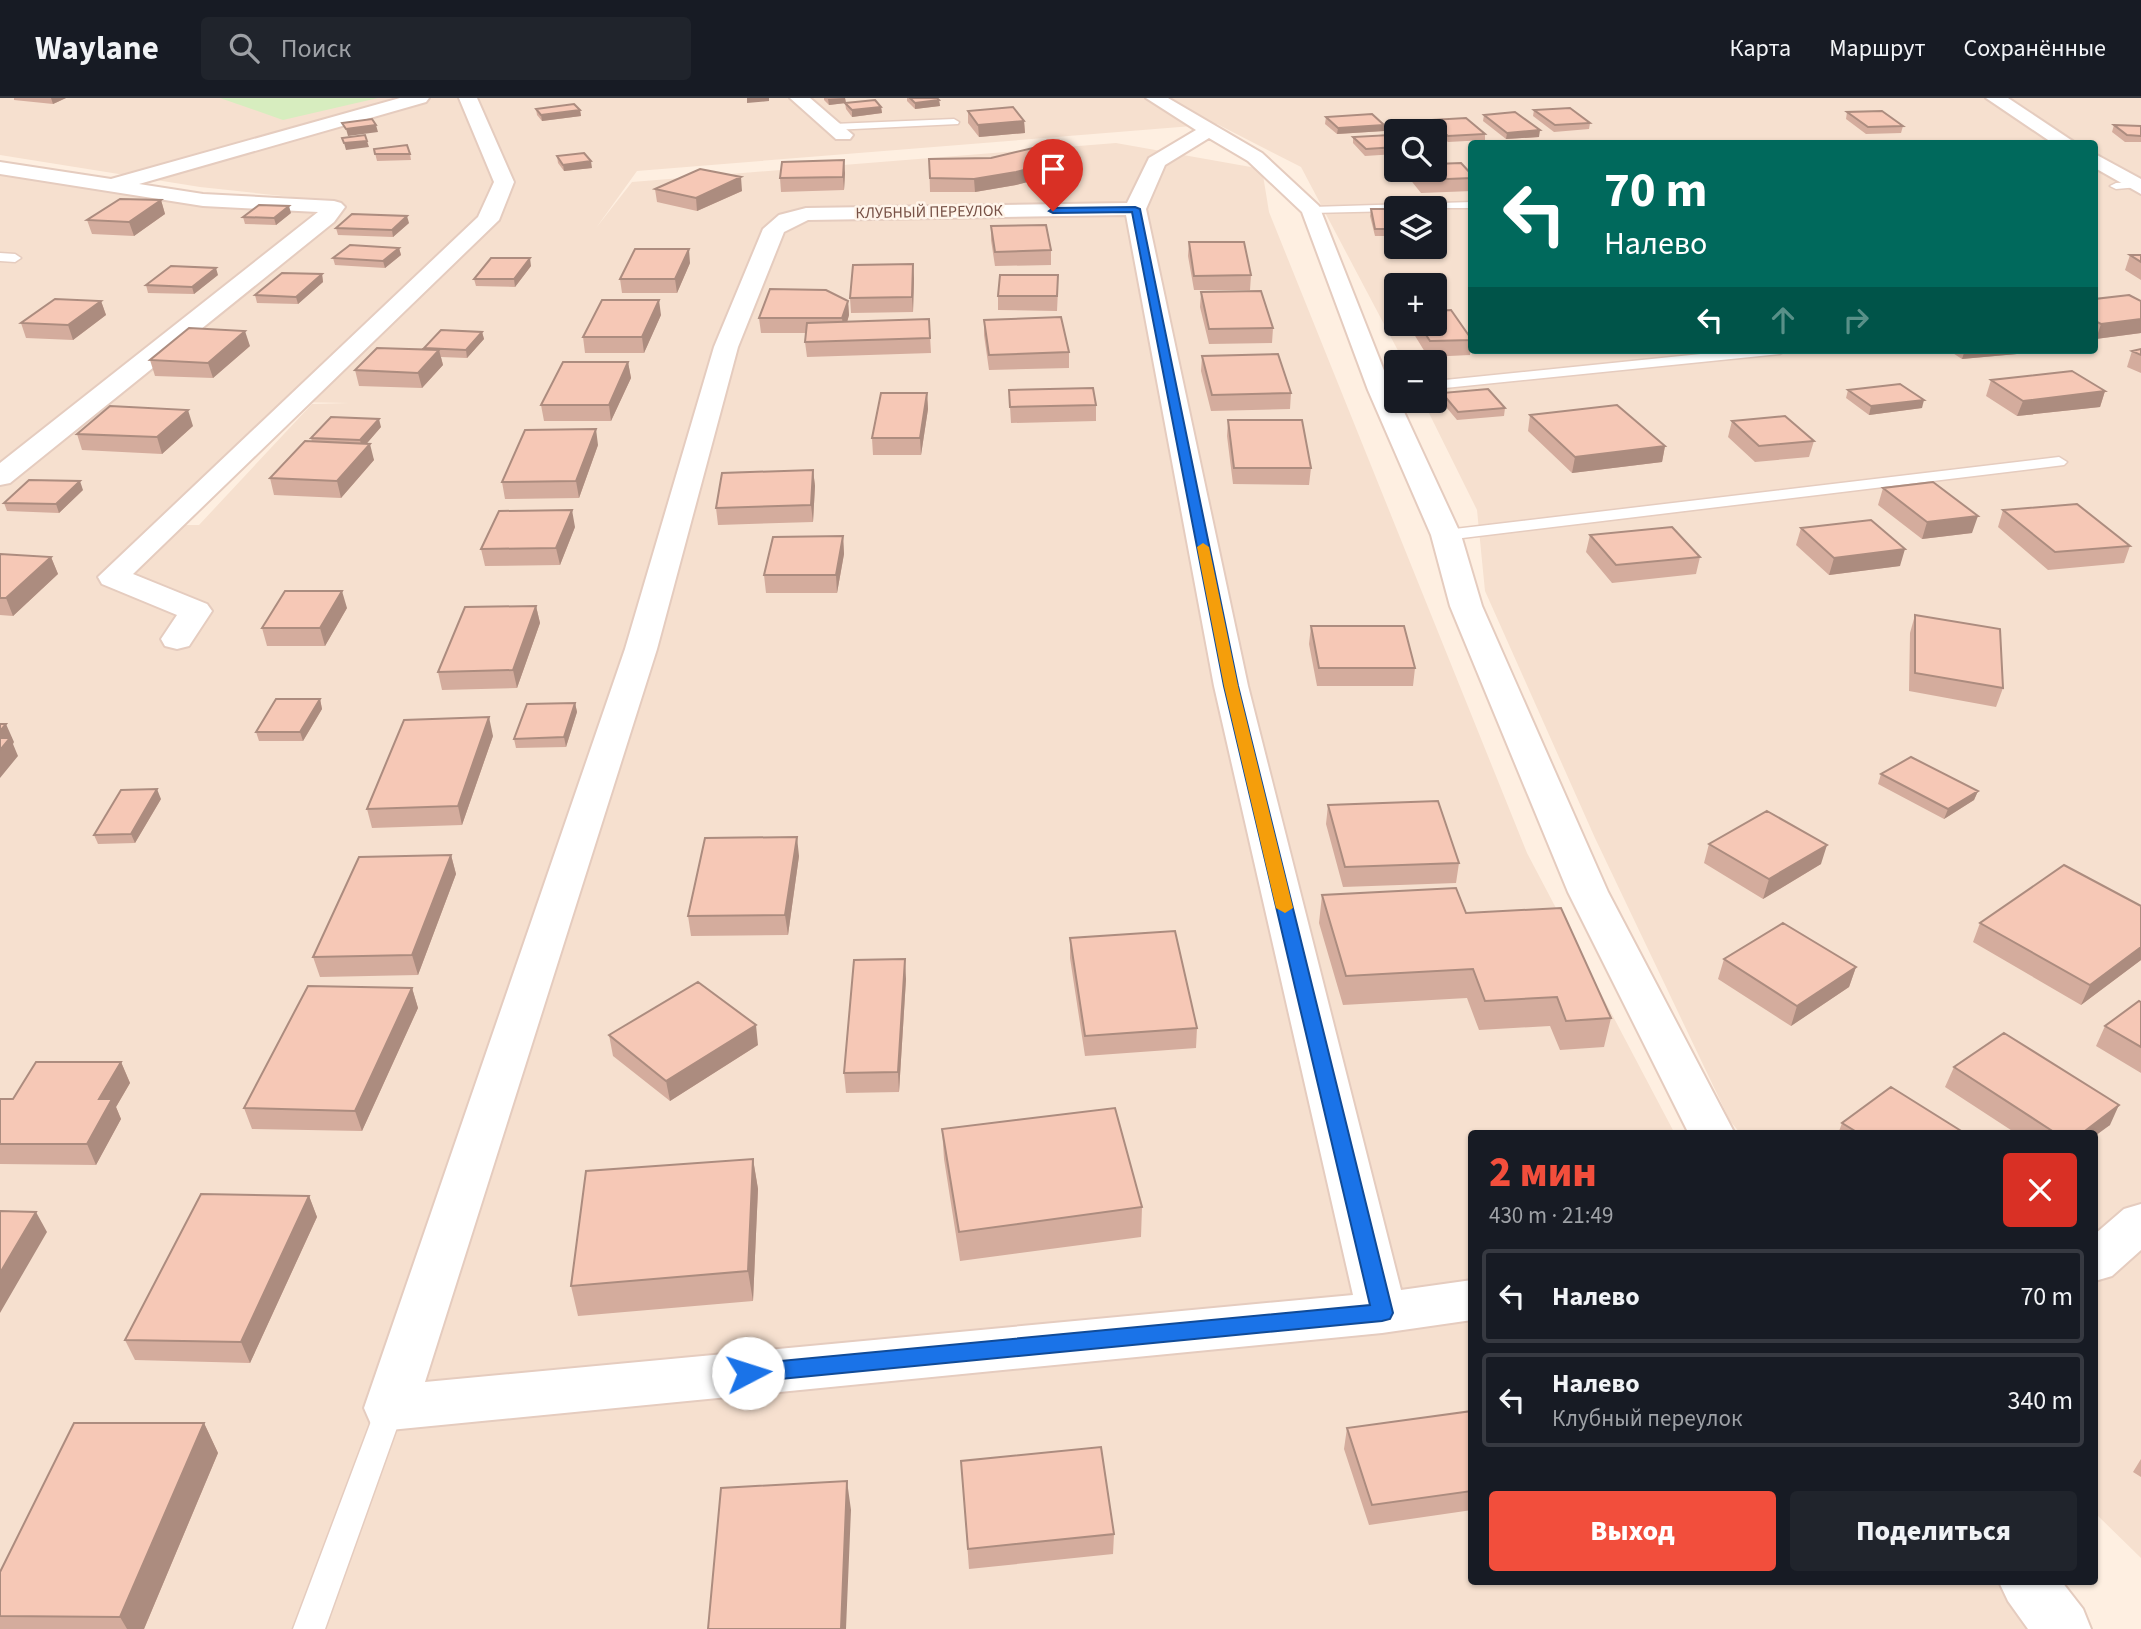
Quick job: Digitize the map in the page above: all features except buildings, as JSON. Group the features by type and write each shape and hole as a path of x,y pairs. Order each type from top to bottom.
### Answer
{"street":[{"path":"108,186 420,98"},
{"path":"177,639 196,611 113,576 488,220 504,182 468,98"},
{"path":"799,98 838,131"},
{"path":"1155,98 1255,157 1312,210 1384,378"},
{"path":"1995,98 2062,140"},
{"path":"1209,131 1156,162 1135,209 1231,686 1382,1313"},
{"path":"2098,162 2131,186"},
{"path":"0,168 203,200 334,207 326,217 0,477"},
{"name":"КЛУБНЫЙ ПЕРЕУЛОК","path":"390,1408 641,649 726,347 774,229 787,220 806,214 1135,209"},
{"path":"1398,413 1446,535 1466,606 1588,892 1710,1130"},
{"path":"2098,1259 2141,1222"},
{"path":"390,1408 1382,1313 1468,1301"},
{"path":"2030,1585 2062,1629"}],"lane":[{"path":"838,131 954,121"},
{"path":"1312,210 1468,205"},
{"path":"0,257 15,258"},
{"path":"1447,384 1741,354"},
{"path":"1446,535 2059,463"},
{"path":"309,1629 390,1408"}],"shaded area":[{"path":"0,98 2141,98 2141,1558 2098,1516 2098,1130 1738,1130 1730,1121 1595,838 1485,591 1477,510 1429,413 1447,413 1447,350 1398,350 1390,336 1447,336 1447,273 1384,273 1384,324 1301,167 1217,124 637,171 596,228 632,182 1116,143 1262,169 1269,212 1527,853 1673,1130 1468,1130 1468,1585 2016,1585 2043,1629 0,1629 0,162 225,199 301,198 200,187 0,155","holes":["295,402 349,403 312,404 199,525 177,525"]}],"green space":[{"path":"220,98 378,98 283,120"}],"slow traffic":[{"path":"1203,547 1231,686 1285,908"}],"route":[{"path":"748,1373 1382,1313 1231,686 1135,209 1053,211"}]}
